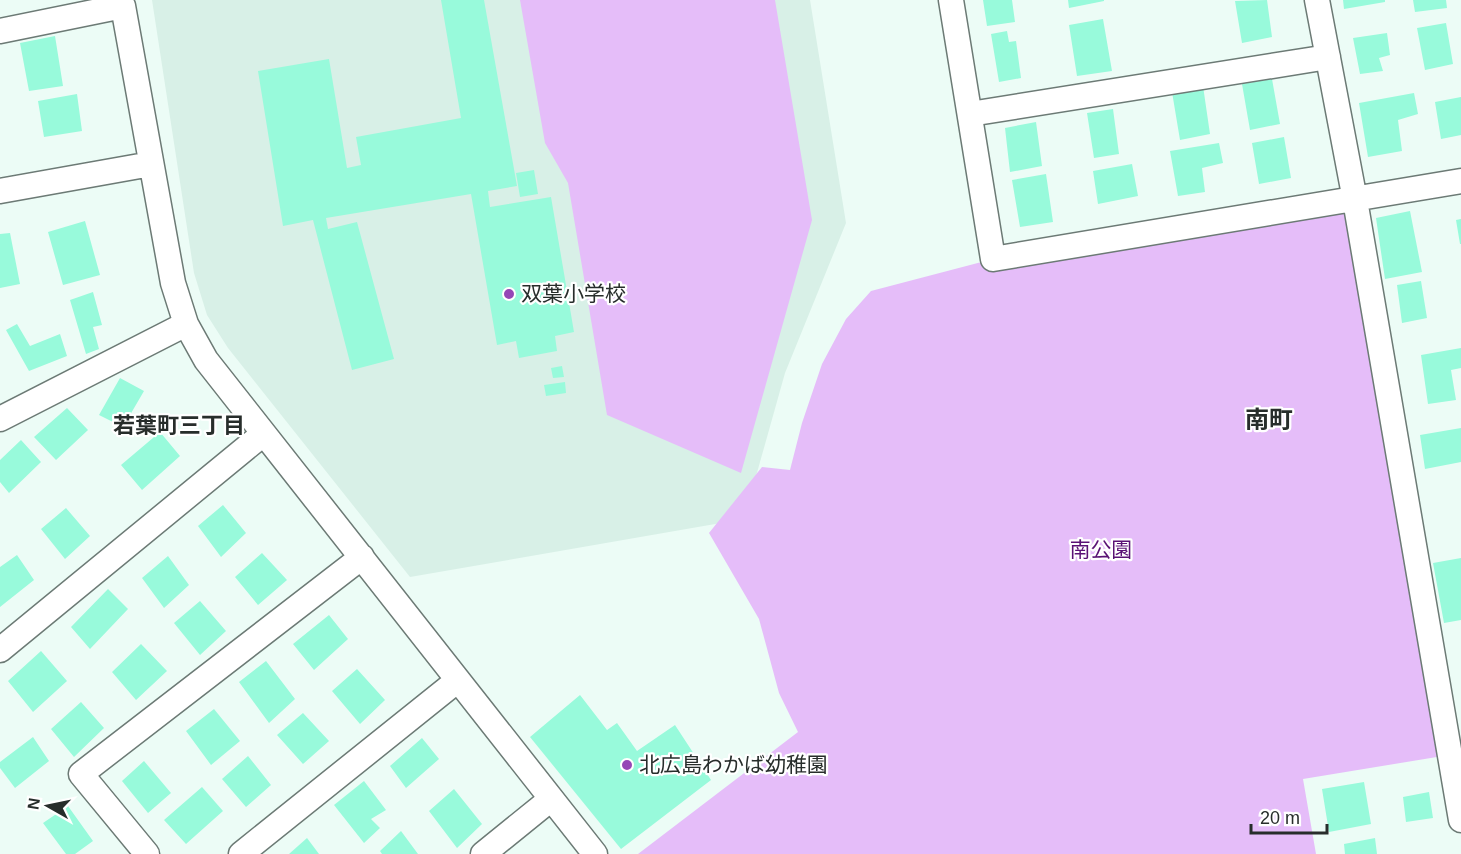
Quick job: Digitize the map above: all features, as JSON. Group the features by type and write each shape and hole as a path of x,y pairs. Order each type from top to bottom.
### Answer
{"street":[{"path":"951,0 993,260 1461,181"},
{"path":"1317,0 1355,200 1461,820"},
{"path":"0,32 123,6 173,283 186,324 206,360 595,854"},
{"path":"970,114 1328,57"},
{"path":"0,191 151,164"},
{"path":"0,419 186,324"},
{"path":"0,650 263,434"},
{"path":"147,854 81,774 362,557"},
{"path":"241,854 458,680"},
{"path":"483,854 551,799"}],"shaded area":[{"name":"双葉小学校","path":"152,0 810,0 846,223 785,373 744,519 410,577 228,348 207,315 194,273"}],"green space":[{"path":"520,0 775,0 812,220 741,473 607,415 568,183 545,143"},
{"name":"南公園","path":"1355,200 1449,755 1303,779 1316,854 638,854 798,732 779,693 759,619 709,533 762,467 790,470 802,423 822,364 846,319 871,291 993,259"}],"building":[{"path":"441,0 484,0 517,186 488,191 490,207 551,197 574,332 555,336 557,351 519,358 516,341 497,345 471,194 326,218 328,229 357,222 394,359 352,370 313,220 283,226 258,71 329,59 347,168 361,165 356,137 461,118"},
{"path":"983,0 1012,0 1015,22 987,26"},
{"path":"1068,0 1104,0 1104,1 1069,8"},
{"path":"1267,0 1272,37 1242,43 1235,1"},
{"path":"1343,0 1385,0 1385,2 1344,9"},
{"path":"1413,0 1446,0 1447,8 1415,12"},
{"path":"1103,19 1112,71 1077,76 1069,25"},
{"path":"1446,23 1453,64 1425,70 1417,28"},
{"path":"1007,31 1009,42 1016,41 1021,78 999,82 991,34"},
{"path":"1387,33 1390,55 1379,58 1383,71 1360,74 1353,38"},
{"path":"55,36 63,86 29,91 20,43"},
{"path":"1272,79 1280,124 1250,130 1242,84"},
{"path":"1203,86 1210,134 1180,140 1172,92"},
{"path":"1414,93 1418,114 1398,120 1402,151 1368,157 1359,103"},
{"path":"77,94 82,131 44,137 38,101"},
{"path":"1461,97 1461,135 1441,139 1435,102"},
{"path":"1113,109 1119,154 1094,158 1087,113"},
{"path":"1036,122 1042,166 1010,172 1005,128"},
{"path":"1284,137 1291,178 1259,184 1252,143"},
{"path":"1219,143 1223,163 1202,168 1205,192 1178,196 1170,151"},
{"path":"1132,164 1138,196 1098,204 1093,171"},
{"path":"534,170 538,194 520,197 516,173"},
{"path":"1046,174 1053,222 1020,227 1012,180"},
{"path":"1410,211 1422,272 1385,279 1376,218"},
{"path":"1461,219 1461,244 1460,244 1456,220"},
{"path":"85,221 100,275 63,285 48,232"},
{"path":"10,233 20,284 0,288 0,234"},
{"path":"1421,281 1427,318 1402,323 1397,285"},
{"path":"93,292 102,325 93,327 99,349 86,354 70,300"},
{"path":"17,324 30,346 60,334 67,356 29,371 6,330"},
{"path":"1461,348 1461,368 1451,370 1456,400 1428,404 1421,355"},
{"path":"562,366 564,377 553,378 551,368"},
{"path":"120,378 144,391 123,427 99,415"},
{"path":"565,382 566,393 546,396 544,385"},
{"path":"67,408 88,430 56,460 34,437"},
{"path":"1461,428 1461,462 1425,469 1420,435"},
{"path":"160,432 180,456 142,490 121,465"},
{"path":"21,440 41,462 9,493 0,482 0,460"},
{"path":"223,505 246,533 221,557 198,526"},
{"path":"66,508 90,536 65,559 41,529"},
{"path":"262,553 287,580 258,605 235,577"},
{"path":"17,555 34,580 0,607 0,567"},
{"path":"168,556 189,585 164,608 142,578"},
{"path":"1461,558 1461,620 1444,623 1433,563"},
{"path":"108,589 128,609 90,649 71,627"},
{"path":"200,601 226,631 200,655 174,623"},
{"path":"329,615 348,639 314,670 293,644"},
{"path":"141,644 167,671 136,700 112,672"},
{"path":"41,651 67,681 33,712 8,681"},
{"path":"266,661 295,699 269,723 239,682"},
{"path":"357,669 385,700 360,724 332,691"},
{"name":"北広島わかば幼稚園","path":"580,695 607,730 617,723 637,751 675,725 711,780 621,849 530,737"},
{"path":"81,702 104,728 74,757 51,729"},
{"path":"214,709 240,741 211,765 186,731"},
{"path":"303,713 329,741 303,764 277,735"},
{"path":"33,737 49,761 15,788 0,768 0,762"},
{"path":"422,738 439,759 406,788 390,766"},
{"path":"248,756 271,785 246,807 222,779"},
{"path":"144,761 171,793 148,813 122,781"},
{"path":"364,781 386,810 371,819 380,828 364,843 334,805"},
{"path":"1364,782 1371,824 1329,832 1322,789"},
{"path":"202,787 223,811 186,844 164,820"},
{"path":"454,789 482,824 457,848 429,811"},
{"path":"1429,792 1433,818 1406,822 1403,797"},
{"path":"68,806 93,841 75,854 66,854 43,823"},
{"path":"401,831 418,854 382,854 380,851"},
{"path":"307,838 319,854 289,854"},
{"path":"1375,838 1377,854 1345,854 1344,844"}],"place":[{"name":"双葉小学校","path":"509,294"},
{"name":"北広島わかば幼稚園","path":"627,765"}],"district":[{"name":"南町","path":"1269,420"},
{"name":"若葉町三丁目","path":"179,425"}]}
